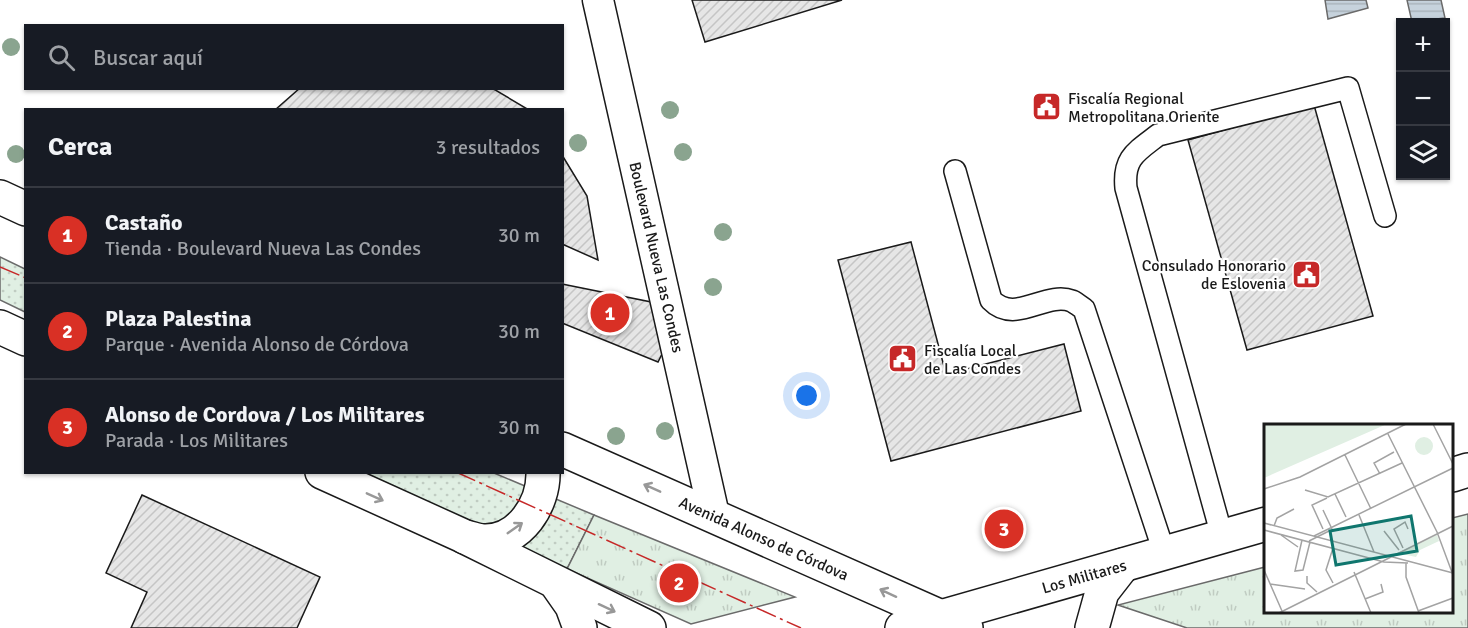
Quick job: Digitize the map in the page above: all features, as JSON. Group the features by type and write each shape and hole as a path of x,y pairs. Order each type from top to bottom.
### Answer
{"main road":[{"path":"0,197 24,207"},
{"path":"0,327 24,338"},
{"name":"Avenida Alonso de Córdova","path":"564,450 953,623"},
{"path":"1453,475 1468,470"},
{"path":"326,474 461,536 558,586 649,628"},
{"path":"461,536 484,541 501,537 517,529 530,516 539,501 543,474"},
{"name":"Los Militares","path":"902,628 953,623 1164,552 1264,525"},
{"path":"1092,628 1102,592 1123,565"},
{"path":"558,586 572,606 580,628"}],"street":[{"name":"Boulevard Nueva Las Condes","path":"598,0 714,515"}],"lane":[{"path":"1222,536 1126,188 1125,169 1136,151 1158,135 1348,88 1385,216"},
{"path":"955,171 991,300 998,307 1014,310 1055,301 1072,301 1084,309 1164,552"}],"green space":[{"path":"0,257 24,269 24,312 0,300"},
{"path":"366,474 496,474 594,515 567,569"},
{"path":"1468,514 1468,628 1187,628 1118,605 1264,567 1264,613 1453,613 1453,518"},
{"path":"594,515 795,597 691,624 567,569"}],"shaded area":[{"path":"1325,0 1366,0 1368,8 1328,19"},
{"path":"1407,0 1441,0 1445,18 1411,18"}],"building":[{"path":"692,0 842,0 705,42"},
{"path":"298,90 495,90 526,108 277,108"},
{"path":"1314,105 1373,316 1247,350 1188,140"},
{"path":"564,158 587,196 598,260 564,245"},
{"name":"Fiscalía Local de Las Condes","path":"911,242 946,374 1064,344 1081,411 891,461 838,260"},
{"path":"564,284 656,303 667,344 658,362 564,324"},
{"path":"142,495 320,577 297,628 131,628 147,592 106,573"}],"power":[{"path":"0,267 24,277"},
{"path":"460,474 801,628"}],"place":[{"name":"Fiscalía Regional Metropolitana Oriente","path":"1047,107"},
{"name":"Consulado Honorario de Eslovenia","path":"1307,274"},
{"name":"Castaño","path":"610,313"},
{"name":"Fiscalía Local de Las Condes","path":"903,359"},
{"name":"Alonso de Cordova / Los Militares","path":"1004,529"},
{"name":"Plaza Palestina","path":"679,583"}]}
